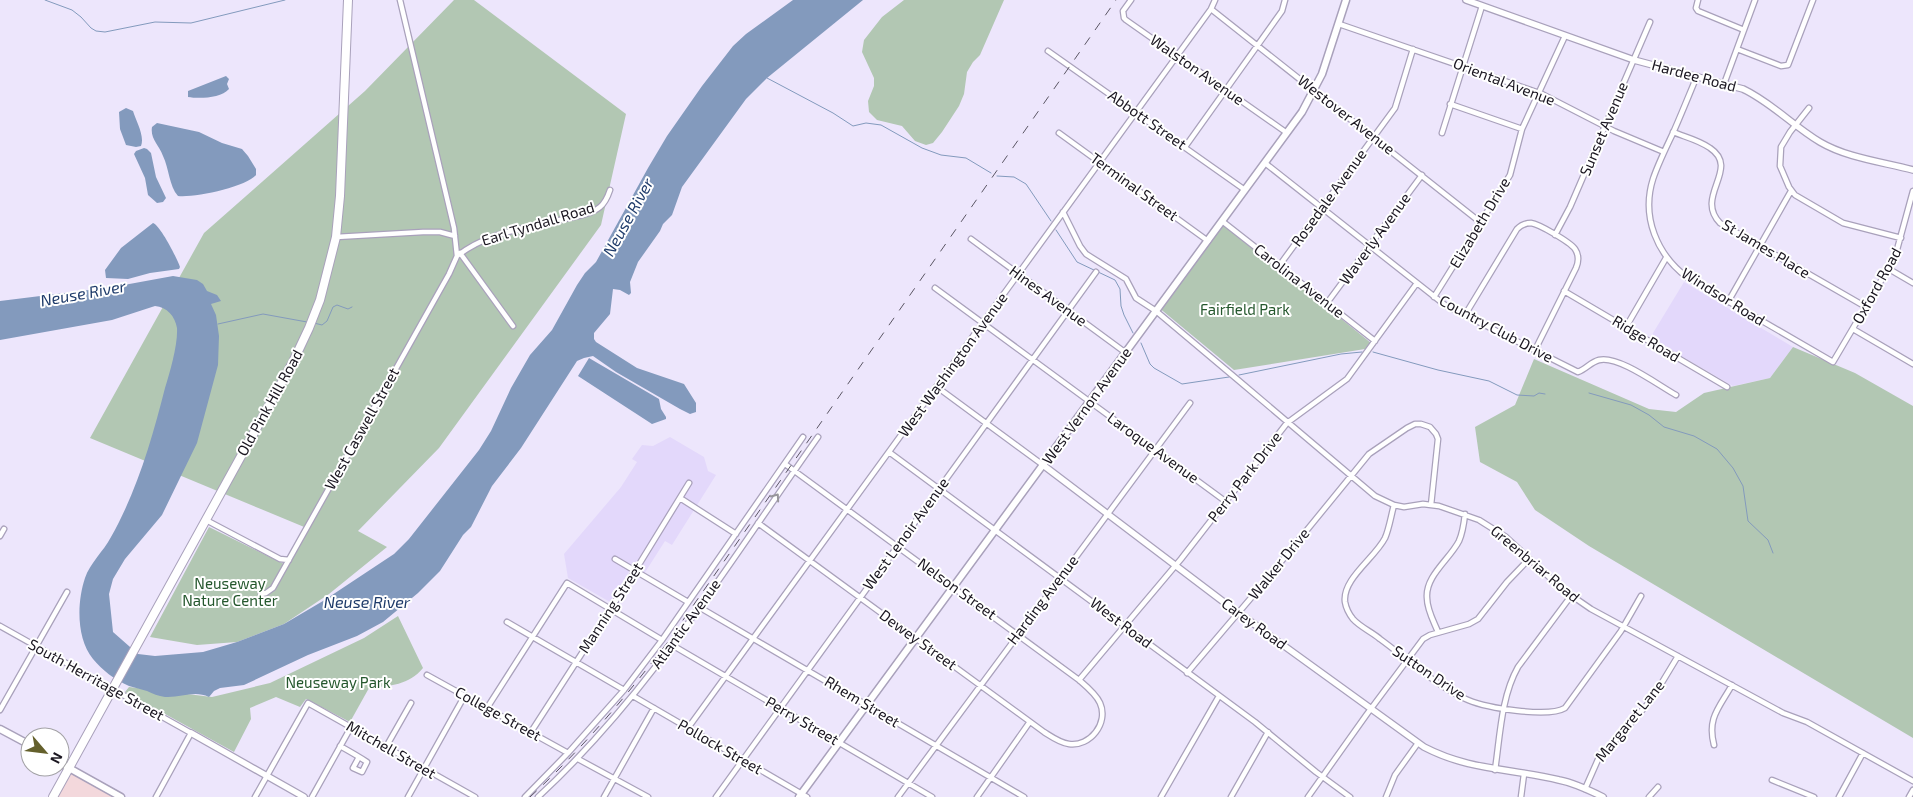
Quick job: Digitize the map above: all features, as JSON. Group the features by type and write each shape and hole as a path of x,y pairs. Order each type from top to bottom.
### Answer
{"highway":[{"name":"Old Pink Hill Road","path":"70,766 293,362 316,312 330,266 336,237 341,176 348,0"},
{"name":"Old Pink Hill Road","path":"53,797 64,777"}],"main road":[{"name":"West Vernon Avenue","path":"803,796 839,742 1287,133 1314,91 1329,56 1346,0"},
{"path":"0,729 20,740"},
{"path":"70,769 121,797"}],"street":[{"path":"400,0 458,255 513,326"},
{"name":"Walston Avenue","path":"1131,0 1124,11 1124,18 1287,133"},
{"name":"West Washington Avenue","path":"688,728 1019,275 1099,161 1211,9 1215,0"},
{"path":"1185,147 1282,11 1285,0"},
{"name":"Hardee Road","path":"1466,0 1634,60 1697,76 1750,93 1820,142 1838,150 1913,170"},
{"path":"1698,0 1696,8 1698,11 1744,30"},
{"path":"1724,84 1755,0"},
{"path":"1737,49 1781,66 1788,65 1813,0"},
{"path":"1442,133 1482,6"},
{"name":"Westover Avenue","path":"1211,9 1480,222"},
{"name":"Sunset Avenue","path":"1555,235 1570,207 1650,22"},
{"name":"Oriental Avenue","path":"1339,24 1538,93 1664,152"},
{"name":"Elizabeth Drive","path":"1434,297 1510,175 1522,129 1564,36"},
{"name":"Rosedale Avenue","path":"1279,266 1395,108 1413,49"},
{"name":"Abbott Street","path":"1048,50 1245,190"},
{"name":"Windsor Road","path":"1697,76 1653,180 1649,203 1649,216 1655,237 1666,258 1688,278 1834,362 1841,349"},
{"path":"1450,104 1522,129"},
{"path":"1809,108 1784,140 1780,157 1782,173 1792,191 1843,223 1901,238"},
{"name":"St James Place","path":"1673,132 1704,144 1716,153 1721,171 1711,201 1714,215 1726,227 1866,307"},
{"name":"Terminal Street","path":"1059,134 1208,241"},
{"name":"Country Club Drive","path":"1265,163 1434,297 1464,315 1578,372 1596,361 1613,360 1676,395"},
{"name":"Waverly Avenue","path":"1328,303 1422,176"},
{"name":"Earl Tyndall Road","path":"458,255 472,245 493,235 597,209 603,204 610,190"},
{"path":"1728,302 1792,191"},
{"name":"Oxford Road","path":"1841,349 1898,251 1913,191"},
{"name":"Greenbriar Road","path":"1063,212 1083,251 1102,266 1126,279 1136,298 1156,311 1375,496 1394,506 1431,505 1465,514 1499,532 1571,596 1591,609 1783,713 1807,722 1913,781"},
{"name":"Carolina Avenue","path":"1222,221 1375,341"},
{"path":"1464,315 1513,234 1520,226 1533,224 1570,244 1578,254 1578,263 1535,350"},
{"path":"336,237 423,232 440,232 455,236"},
{"name":"Hines Avenue","path":"970,239 1126,353"},
{"name":"West Caswell Street","path":"261,594 273,588 458,255"},
{"path":"1626,327 1666,258"},
{"path":"1889,269 1913,283"},
{"name":"West Lenoir Avenue","path":"716,797 1096,272"},
{"name":"Perry Park Drive","path":"1079,680 1175,565 1287,423 1345,381 1417,283"},
{"name":"Laroque Avenue","path":"935,288 1225,501"},
{"name":"Ridge Road","path":"1564,291 1727,387"},
{"path":"1853,329 1913,364"},
{"name":"Carey Road","path":"937,387 1370,710 1418,743 1451,760 1496,770 1560,780 1603,797"},
{"name":"Harding Avenue","path":"898,797 1190,403"},
{"name":"Walker Drive","path":"1187,673 1369,454 1407,428 1418,424 1427,426 1436,434 1438,442 1431,505"},
{"name":"Atlantic Avenue","path":"525,797 568,753 624,690 662,640 803,437"},
{"name":"Atlantic Avenue","path":"538,797 578,758 633,696 672,645 818,438"},
{"name":"West Road","path":"889,452 1268,732 1350,797"},
{"name":"Nelson Street","path":"785,464 1079,680 1101,704 1102,719 1094,736 1081,743 1068,744 1060,741 1029,723"},
{"name":"Manning Street","path":"531,732 689,483"},
{"path":"680,498 736,534"},
{"name":"Sutton Drive","path":"1394,506 1385,538 1349,584 1344,599 1347,610 1353,619 1452,692 1466,699 1505,709 1551,713 1565,708 1624,626 1641,596"},
{"path":"1438,632 1428,604 1427,590 1459,541 1465,514"},
{"path":"206,520 280,559 289,560"},
{"name":"Dewey Street","path":"758,523 1029,723"},
{"path":"0,536 4,529"},
{"path":"615,559 688,602"},
{"path":"1308,797 1423,639 1438,632 1478,620 1507,582 1529,559"},
{"path":"487,708 567,583 662,640"},
{"path":"0,710 67,592"},
{"path":"1496,770 1505,709 1516,672 1571,596"},
{"name":"Rhem Street","path":"699,607 1024,797"},
{"path":"507,622 624,690"},
{"name":"South Herritage Street","path":"0,626 114,688 192,734"},
{"name":"Perry Street","path":"672,645 932,797"},
{"name":"Margaret Lane","path":"1585,789 1600,755 1617,739 1652,699 1678,656"},
{"name":"College Street","path":"427,675 568,753"},
{"path":"1714,745 1711,722 1732,685"},
{"path":"408,797 465,696"},
{"name":"Pollock Street","path":"633,696 803,796"},
{"path":"1163,796 1219,696"},
{"name":"Mitchell Street","path":"267,776 308,703 475,797"},
{"path":"386,747 411,703"},
{"path":"604,797 654,708"},
{"path":"977,797 1029,723"},
{"path":"312,797 351,727"},
{"path":"1231,797 1268,732"},
{"path":"156,797 192,734 304,797"},
{"path":"1386,797 1395,775 1418,743"},
{"path":"340,746 359,757"},
{"path":"1839,797 1863,753"},
{"path":"578,758 648,797"},
{"path":"1521,797 1524,774"},
{"path":"255,797 267,776"},
{"path":"1772,780 1814,797"},
{"path":"1650,797 1658,787"},
{"path":"1909,797 1913,790"}],"shaded area":[{"path":"1684,282 1793,347 1770,378 1733,386 1650,338"},
{"path":"670,437 704,457 708,471 716,475 672,545 665,541 644,574 635,568 630,570 610,602 568,578 564,554 621,487 637,462 632,459 642,445 653,446"},
{"path":"72,773 117,797 57,797"}],"green space":[{"name":"Neuseway Nature Center","path":"454,0 474,0 626,114 601,225 439,448 358,531 387,547 329,594 284,624 237,642 197,645 150,637 209,527 288,566 309,529 90,438 204,233 365,91"},
{"path":"904,0 1004,0 980,55 967,72 964,94 959,106 933,143 926,145 915,141 902,126 877,120 869,112 868,101 874,86 874,78 862,52 864,40 882,17"},
{"name":"Fairfield Park","path":"1222,222 1371,343 1365,349 1234,370 1158,307"},
{"path":"1793,347 1855,373 1913,406 1913,738 1589,546 1535,510 1517,482 1480,462 1475,427 1515,405 1534,359 1649,409 1676,412 1704,393 1770,378"},
{"name":"Neuseway Park","path":"398,616 423,668 412,678 399,684 369,688 350,722 306,699 300,707 276,697 250,708 251,719 234,752 125,692 129,687 212,697 270,683 364,638"}],"water":[{"name":"Neuse River","path":"793,0 863,0 767,78 746,99 682,187 672,215 663,224 638,262 630,282 631,293 629,295 620,290 613,289 610,314 594,333 596,342 637,368 684,384 696,403 696,412 690,414 680,409 616,372 593,356 584,358 577,361 521,448 492,486 471,527 463,535 440,571 418,593 383,622 357,636 308,655 244,685 220,688 209,697 193,694 165,697 129,686 109,674 93,659 83,641 81,630 80,598 82,588 90,567 108,542 129,501 143,464 173,358 177,335 176,324 167,310 155,306 112,320 0,340 0,301 113,287 173,276 197,280 203,284 207,291 217,295 221,301 211,304 216,315 219,336 218,365 197,443 162,515 125,559 113,579 109,594 113,632 138,654 155,656 203,652 237,642 284,624 323,601 394,554 409,539 479,450 491,431 511,388 530,355 552,330 577,285 596,262 667,136 702,86 733,46 746,34"},
{"path":"226,76 229,79 227,84 229,89 225,92 210,97 188,97 188,91"},
{"path":"126,108 133,111 141,133 141,146 126,145 120,129 119,112"},
{"path":"157,123 199,132 222,143 242,149 256,169 256,175 242,184 219,191 178,196 173,187 163,156 152,135 152,127"},
{"path":"144,148 151,153 156,177 166,198 163,202 157,203 148,195 145,178 134,154 136,151"},
{"path":"153,223 160,229 168,242 180,267 179,269 150,273 128,279 106,278 105,270 121,248"},
{"path":"589,358 659,399 666,419 652,424 578,376"}],"waterway":[{"path":"45,0 72,10 91,28 96,31 105,32 155,22 191,23 285,0"},
{"path":"767,78 833,113 853,126 866,123 881,125 922,148 941,155 966,158 991,173"},
{"path":"997,176 1014,177 1026,184 1051,221"},
{"path":"1056,230 1077,262 1115,280 1120,289 1121,306 1124,315 1133,333"},
{"path":"314,323 322,325 327,321 333,307 337,305 348,309 352,307"},
{"path":"218,324 263,314 307,322"},
{"path":"1141,343 1150,364 1182,384 1229,377"},
{"path":"1239,375 1341,354 1362,352"},
{"path":"1373,352 1438,370 1489,381 1517,395 1534,396 1539,393 1545,394"},
{"path":"1589,393 1631,405 1649,415 1664,427 1694,436 1717,449 1733,468 1743,486 1748,521 1768,540 1773,553"}],"railway":[{"path":"530,797 602,723 667,643 1116,0"}]}
